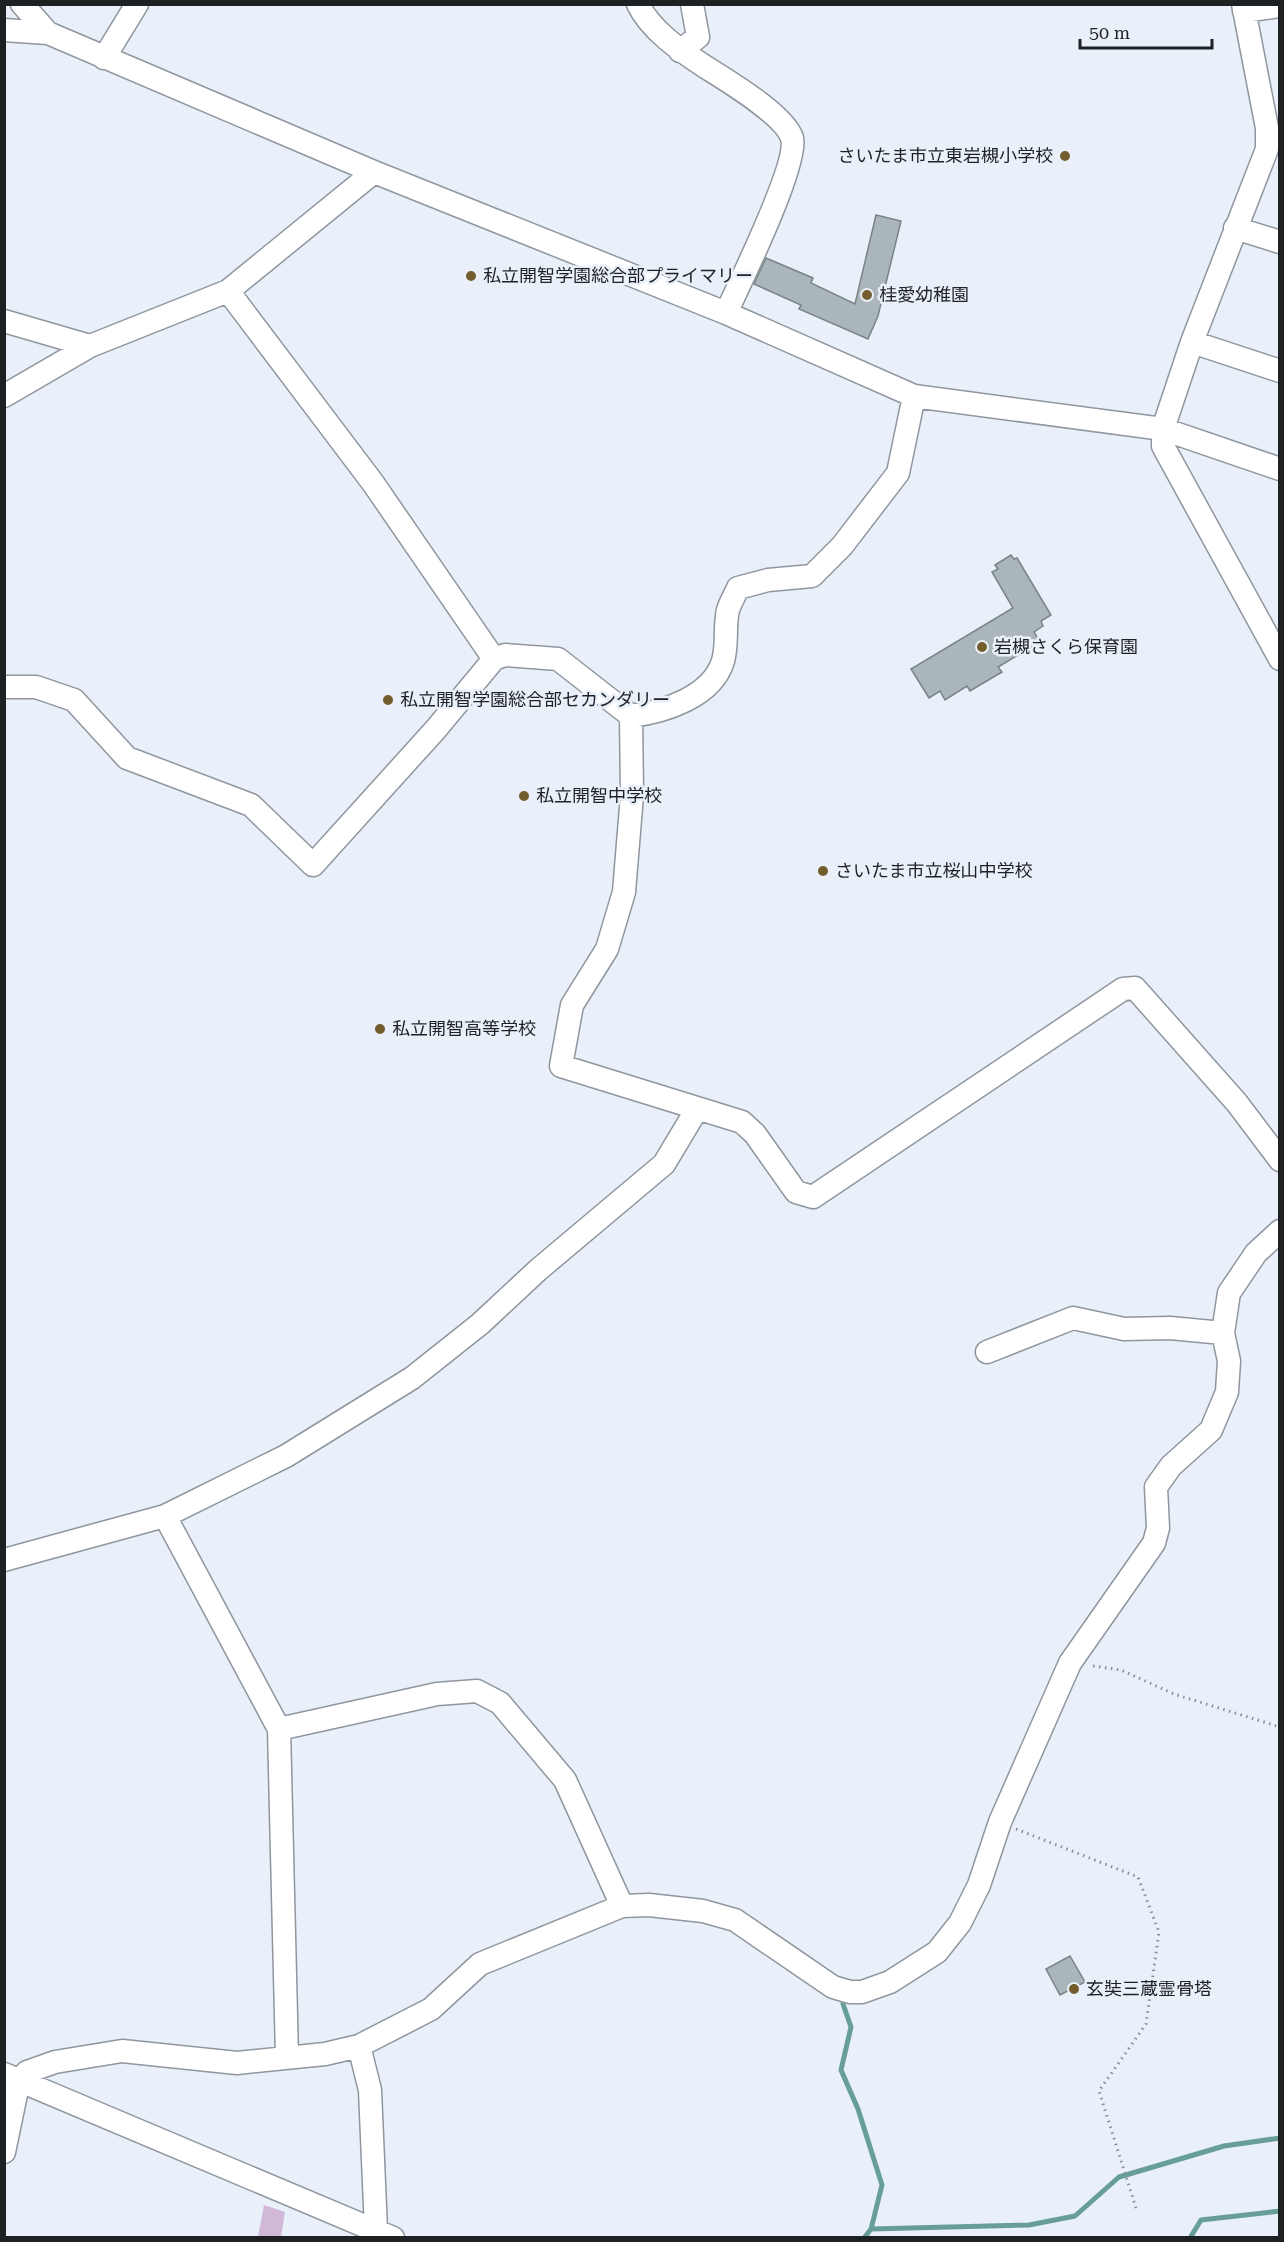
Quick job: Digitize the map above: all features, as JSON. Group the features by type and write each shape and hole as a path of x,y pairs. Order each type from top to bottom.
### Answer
{"street":[{"path":"22,4 48,33"},
{"path":"104,58 137,4"},
{"path":"638,4 642,13 680,51 749,94 784,126 792,139 791,156 769,220 726,313"},
{"path":"680,51 698,37 692,4"},
{"path":"1280,6 1243,8 1267,128 1267,149 1192,342 1163,429 1163,446 1280,659"},
{"path":"4,30 48,33 375,172 726,313 915,396 1163,429 1280,469"},
{"path":"4,396 90,346 228,291 375,172"},
{"path":"1235,228 1280,242"},
{"path":"228,291 373,483 494,659"},
{"path":"4,321 90,346"},
{"path":"1192,342 1280,371"},
{"path":"4,687 36,687 74,700 127,758 251,805 313,866 436,729 494,659 505,655 558,659 631,716 657,712 709,686 722,663 728,638 728,612 738,588 768,580 812,576 842,546 898,473 915,396"},
{"path":"631,716 632,795 624,892 607,949 572,1005 561,1066 742,1122 755,1134 796,1192 813,1197 1123,989 1136,988 1237,1103 1280,1160"},
{"path":"4,1560 165,1516 286,1456 412,1378 480,1324 538,1270 664,1164 697,1109"},
{"path":"12,2077 55,2062 122,2051 237,2063 326,2054 359,2046 431,2009 480,1964 622,1906 649,1905 703,1911 735,1920 833,1987 850,1992 862,1992 890,1983 937,1952 960,1923 979,1886 1000,1822 1070,1663 1154,1544 1158,1528 1156,1487 1171,1466 1211,1430 1227,1392 1229,1361 1223,1333 1229,1293 1256,1253 1280,1231"},
{"path":"987,1353 1073,1318 1124,1329 1170,1328 1223,1333"},
{"path":"165,1516 279,1729 287,2057"},
{"path":"279,1729 437,1694 477,1691 500,1703 565,1780 622,1906"},
{"path":"12,2077 385,2234 370,2090 359,2046"},
{"path":"4,2152 12,2077"}],"path":[{"path":"1070,1663 1121,1670 1174,1694 1280,1727"},
{"path":"1000,1822 1138,1877 1159,1932 1146,2024 1099,2091 1136,2208"}],"shaded area":[{"path":"264,2205 285,2212 281,2237 258,2237"}],"building":[{"path":"876,215 901,221 878,316 868,339 799,309 801,305 754,284 766,258 813,278 811,283 855,304"},
{"path":"1011,555 1014,559 1017,558 1051,615 1041,621 1043,626 1034,632 1040,642 998,667 1002,672 970,691 967,686 945,700 940,691 929,698 911,669 1013,608 992,572 998,569 995,565"},
{"path":"1070,1956 1085,1982 1060,1995 1046,1969"}],"waterway":[{"path":"843,2004 851,2027 841,2070 858,2109 882,2185 871,2229 864,2238"},
{"path":"871,2229 1029,2225 1075,2216 1119,2177 1224,2146 1280,2138"},
{"path":"1190,2238 1201,2220 1280,2211"}],"place":[{"name":"さいたま市立東岩槻小学校","path":"1065,156"},
{"name":"私立開智学園総合部プライマリー","path":"471,276"},
{"name":"桂愛幼稚園","path":"867,295"},
{"name":"岩槻さくら保育園","path":"982,647"},
{"name":"私立開智学園総合部セカンダリー","path":"388,700"},
{"name":"私立開智中学校","path":"524,796"},
{"name":"さいたま市立桜山中学校","path":"823,871"},
{"name":"私立開智高等学校","path":"380,1029"},
{"name":"玄奘三蔵霊骨塔","path":"1074,1989"}]}
